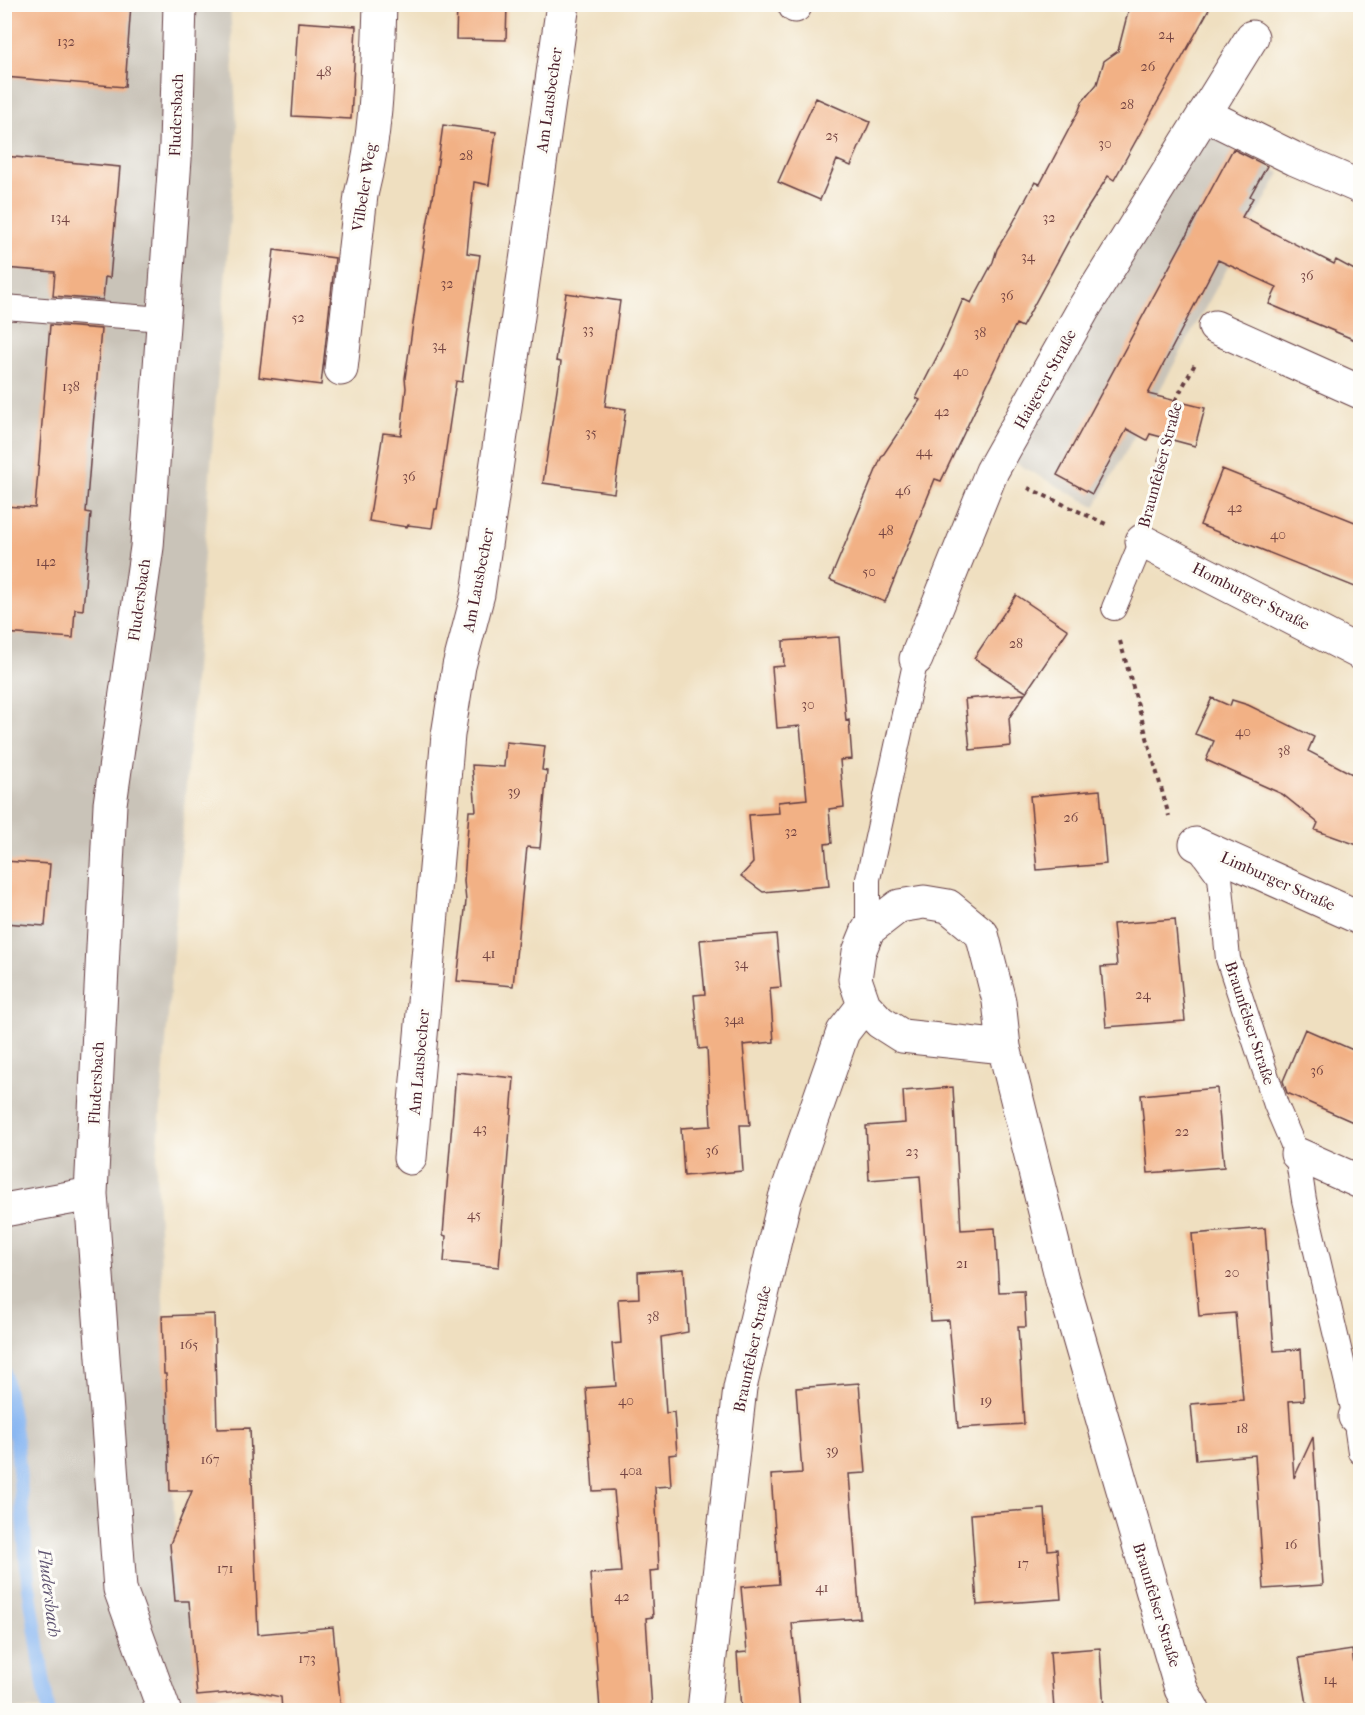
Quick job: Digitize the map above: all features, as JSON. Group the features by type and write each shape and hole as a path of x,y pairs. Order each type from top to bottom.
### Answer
{"street":[{"name":"Fludersbach","path":"164,1710 120,1589 91,1194 110,804 147,547 176,145 180,4"},
{"name":"Vilbeler Weg","path":"341,369 361,195 368,168 377,76 380,4"},
{"name":"Am Lausbecher","path":"410,1158 448,735 459,666 478,594 562,4"},
{"name":"Haigerer Straße","path":"916,660 992,471 1084,308 1252,37"},
{"path":"1204,114 1295,159 1360,187"},
{"path":"1215,327 1360,392"},
{"name":"Homburger Straße","path":"1142,541 1360,653"},
{"name":"Limburger Straße","path":"1196,844 1360,918"},
{"name":"Braunfelser Straße","path":"868,930 899,906 924,902 948,906 982,934 999,1001 1004,1047 1072,1314 1181,1689 1193,1710"},
{"path":"868,930 859,952 855,978 864,1005 880,1022 902,1036 1004,1047"},
{"name":"Braunfelser Straße","path":"704,1710 740,1388 785,1198 843,1032 864,1005"},
{"path":"1297,1154 1360,1182"},
{"path":"4,1210 91,1194"}],"lane":[{"path":"4,307 163,319"},
{"path":"1114,608 1142,541"},
{"path":"868,930 868,879 916,660"},
{"name":"Braunfelser Straße","path":"1196,844 1220,876 1228,959 1276,1105 1297,1154 1304,1200 1358,1419 1360,1452"}],"path":[{"name":"Braunfelser Straße","path":"1142,541 1143,525 1174,403 1215,327"},
{"path":"992,471 1142,541"},
{"path":"1114,608 1119,636 1171,822 1196,844"}],"shaded area":[{"path":"5,5 230,5 237,128 156,1171 178,1585 223,1710 5,1710"},
{"path":"1197,127 1280,173 1095,507 1012,461"}],"building":[{"path":"4,4 131,4 125,87 4,77"},
{"path":"457,4 507,4 506,40 456,39"},
{"path":"1130,4 1212,4 1114,180 1108,176 1080,220 1022,327 1016,324 941,481 935,479 885,602 830,580 881,458 920,400 916,398 963,299 971,303 993,262 997,249 1035,182 1040,184 1082,102 1097,84 1104,61 1118,51"},
{"path":"298,22 356,26 351,119 292,116"},
{"path":"816,98 870,122 851,166 837,160 820,200 778,182"},
{"path":"443,125 496,132 489,185 474,182 467,253 480,255 462,382 456,381 437,509 435,509 432,528 408,525 407,527 369,521 383,433 401,435 405,378"},
{"path":"1233,149 1267,166 1250,196 1253,198 1242,217 1334,264 1336,260 1360,273 1360,342 1269,304 1277,287 1218,260 1148,394 1205,408 1195,446 1150,434 1147,440 1127,429 1092,494 1057,475"},
{"path":"4,156 120,167 110,278 105,277 103,300 53,296 55,272 4,268"},
{"path":"274,250 335,258 321,385 259,377"},
{"path":"566,293 620,301 605,406 626,409 614,493 543,483 561,362 556,361"},
{"path":"50,325 101,329 86,512 91,513 83,610 75,609 73,638 4,633 4,506 35,508"},
{"path":"1222,469 1360,524 1360,589 1200,525"},
{"path":"1016,595 1068,630 1026,692 974,658"},
{"path":"839,637 846,721 849,720 852,759 840,760 844,807 829,809 832,843 825,844 829,886 763,892 741,876 753,863 749,815 779,813 778,802 807,799 800,726 777,728 772,667 784,666 783,641"},
{"path":"1025,694 1009,718 1011,746 970,750 965,699"},
{"path":"1212,698 1230,706 1232,700 1248,705 1314,737 1308,751 1360,778 1360,846 1315,830 1318,823 1282,794 1206,760 1214,741 1195,734"},
{"path":"506,742 545,746 542,770 547,771 540,848 527,847 513,986 457,981 466,901 464,881 469,811 476,811 472,765 504,767"},
{"path":"1100,790 1106,864 1037,870 1030,796"},
{"path":"4,861 50,864 45,926 4,923"},
{"path":"1175,919 1185,1021 1106,1027 1101,967 1117,966 1113,924"},
{"path":"776,934 781,987 770,988 774,1042 743,1045 750,1125 740,1125 743,1171 684,1176 681,1128 711,1126 707,1048 699,1049 694,995 705,994 700,940"},
{"path":"1305,1029 1360,1053 1360,1125 1287,1093 1283,1081"},
{"path":"456,1072 514,1078 499,1267 444,1262 446,1236 443,1235"},
{"path":"953,1087 961,1230 995,1228 999,1292 1024,1291 1026,1327 1018,1327 1024,1424 958,1428 949,1320 931,1321 920,1176 869,1180 866,1126 905,1123 903,1091"},
{"path":"1217,1088 1224,1167 1148,1173 1141,1095"},
{"path":"1265,1228 1274,1351 1301,1349 1304,1400 1289,1401 1294,1478 1313,1437 1323,1585 1264,1589 1255,1455 1196,1460 1191,1404 1243,1400 1235,1313 1199,1316 1192,1234"},
{"path":"684,1269 688,1332 661,1337 666,1413 674,1412 677,1454 669,1455 671,1486 655,1487 659,1570 650,1571 653,1617 646,1618 652,1710 600,1710 590,1574 621,1572 614,1490 593,1491 586,1388 616,1386 612,1344 621,1343 618,1299 639,1298 638,1272"},
{"path":"214,1314 217,1429 250,1428 258,1634 333,1627 341,1710 282,1710 281,1697 252,1691 197,1696 189,1601 175,1601 170,1544 192,1491 170,1491 162,1316"},
{"path":"859,1383 866,1473 849,1474 860,1618 792,1623 800,1710 741,1710 737,1653 747,1652 741,1587 779,1584 771,1475 802,1473 796,1388"},
{"path":"1045,1509 1048,1550 1057,1549 1061,1599 977,1605 971,1514"},
{"path":"1100,1648 1104,1710 1054,1710 1050,1652"},
{"path":"1352,1650 1360,1710 1308,1710 1299,1658"}],"waterway":[{"name":"Fludersbach","path":"4,1372 17,1445 28,1580 48,1710"}]}
